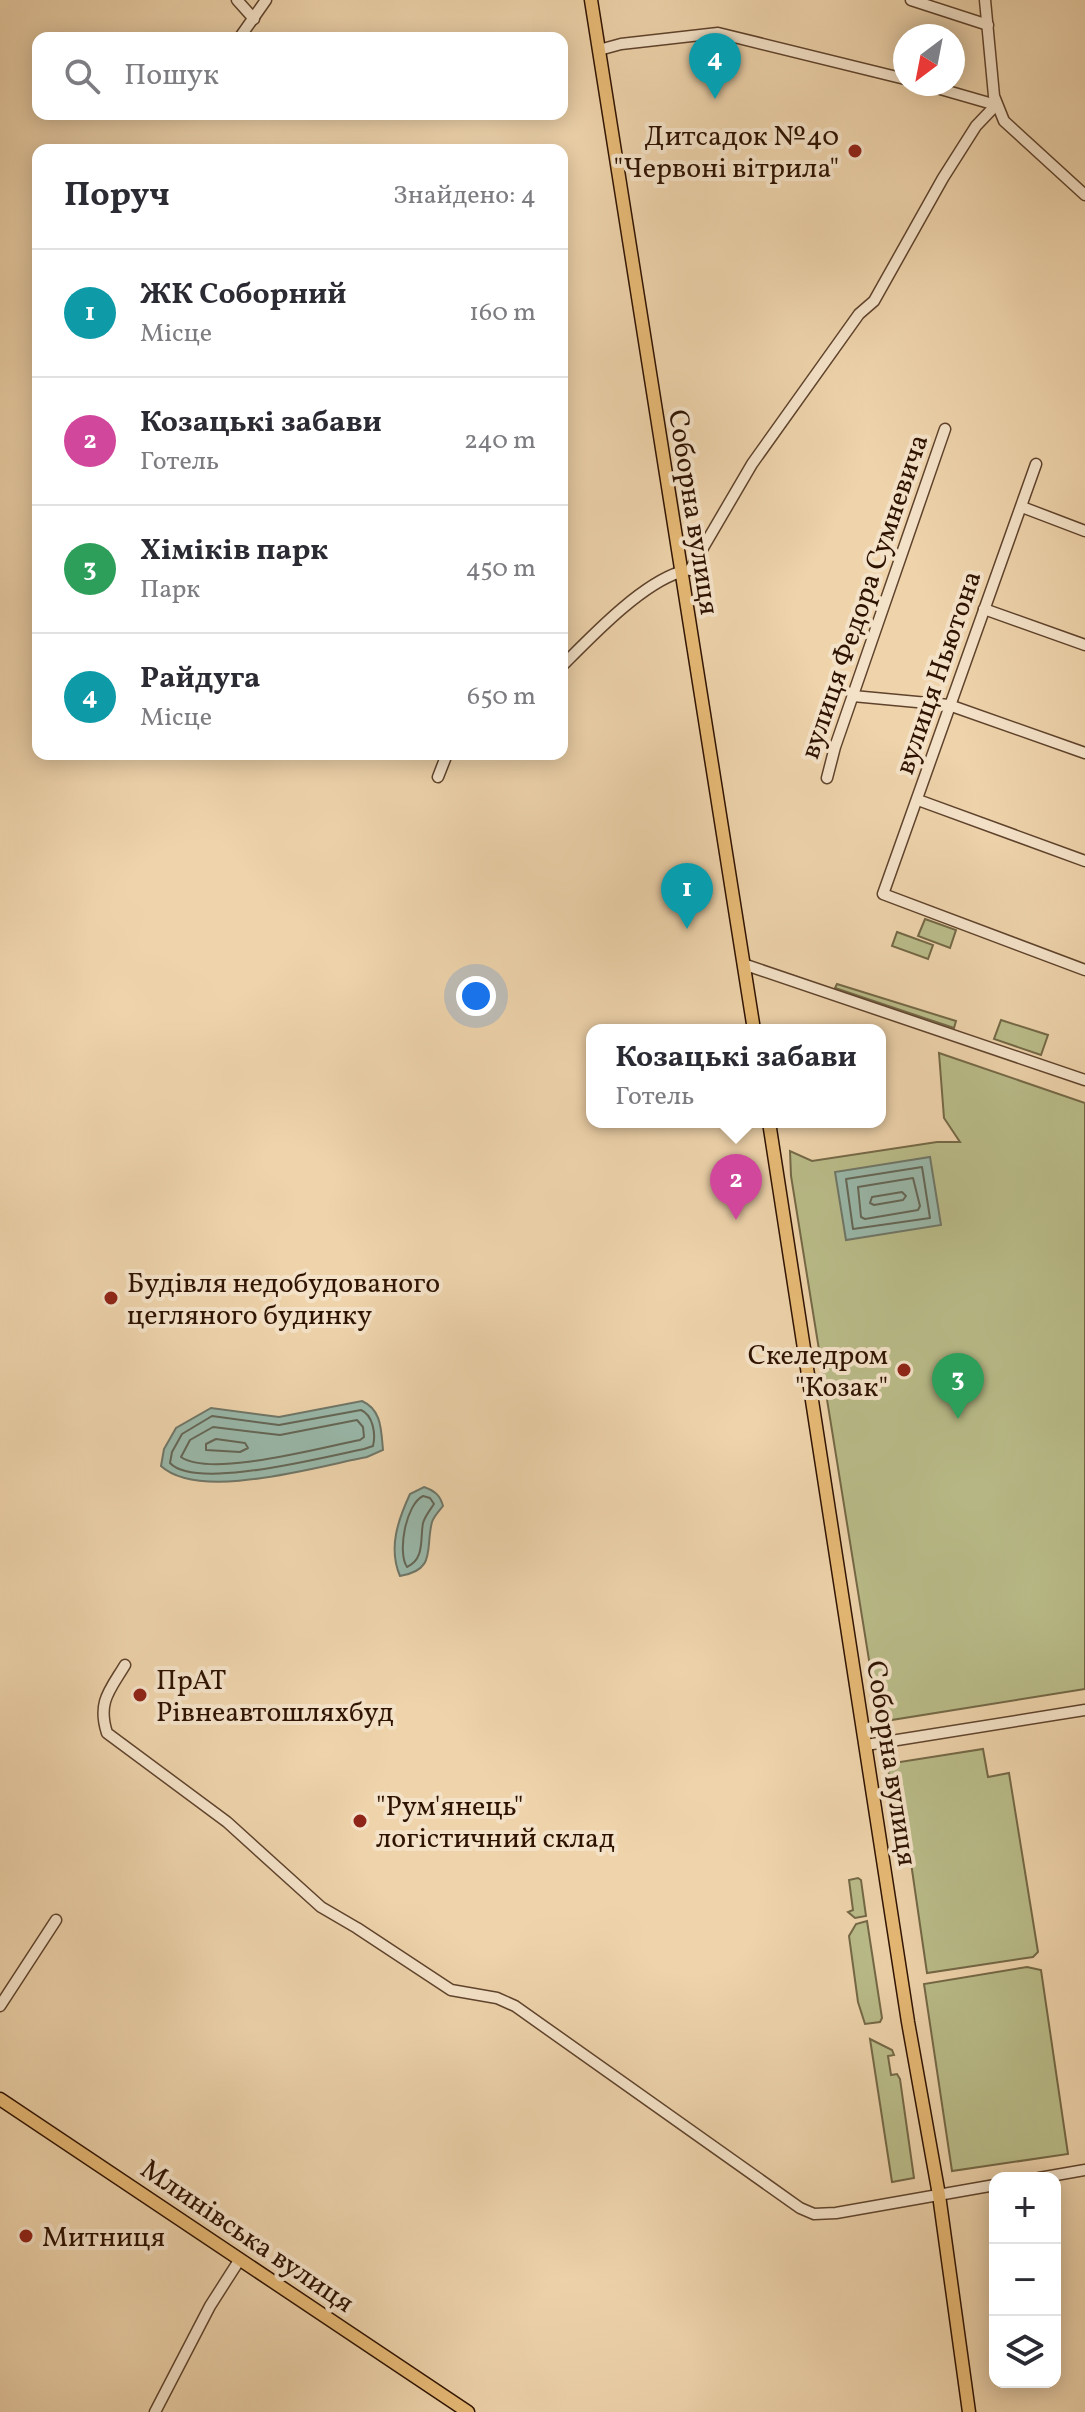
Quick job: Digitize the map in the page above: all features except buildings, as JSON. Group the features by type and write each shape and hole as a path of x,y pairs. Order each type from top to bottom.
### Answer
{"main road":[{"name":"Соборна вулиця","path":"591,0 685,571 753,1024"},
{"name":"Соборна вулиця","path":"770,1128 908,2022 939,2195 969,2412"},
{"name":"Млинівська вулиця","path":"0,2099 468,2412"}],"street":[{"path":"237,0 254,19"},
{"path":"244,32 266,0"},
{"path":"911,0 988,25"},
{"path":"985,0 996,105 1004,121 1085,195"},
{"path":"599,50 621,44 718,33 893,76"},
{"path":"965,96 996,105"},
{"path":"568,660 661,578 685,571 752,464 859,314 874,301 943,178 976,126 996,105"},
{"name":"вулиця Федора Сумневича","path":"827,778 945,429"},
{"name":"вулиця Ньютона","path":"1036,464 883,894 1085,970"},
{"path":"1022,507 1085,531"},
{"path":"984,609 1085,645"},
{"path":"853,696 949,705 1085,753"},
{"path":"438,777 445,760"},
{"path":"918,800 1085,861"},
{"path":"743,964 1085,1080"},
{"path":"125,1665 103,1701 102,1719 107,1733 227,1822 321,1907 451,1990 497,1998 515,2006 800,2208 814,2214 836,2213 989,2186"},
{"path":"866,1745 1085,1710"},
{"path":"0,2006 56,1920"},
{"path":"1061,2174 1085,2170"},
{"path":"155,2412 210,2306 240,2259"}],"green space":[{"path":"925,919 956,930 950,948 918,936"},
{"path":"897,932 933,945 928,959 892,946"},
{"path":"837,984 956,1021 954,1028 835,988"},
{"path":"1001,1020 1048,1035 1041,1055 994,1039"},
{"path":"939,1053 1085,1103 1085,1689 879,1722 791,1176 790,1151 812,1161 937,1142 960,1142 944,1118"},
{"path":"983,1749 988,1777 1009,1773 1038,1952 1033,1957 927,1973 909,1849 901,1849 887,1764"},
{"path":"849,1880 861,1880 866,1916 855,1918 848,1912 853,1910"},
{"path":"867,1921 882,2018 880,2022 865,2024 858,2002 849,1936 856,1924"},
{"path":"1027,1967 1041,1970 1068,2154 952,2171 924,1984"},
{"path":"870,2039 892,2050 894,2055 888,2056 891,2075 897,2074 900,2079 914,2178 892,2182"}],"water":[{"path":"930,1157 941,1225 846,1240 835,1172"},
{"path":"362,1401 377,1415 383,1450 367,1457 291,1473 230,1481 203,1481 179,1476 161,1466 164,1449 176,1428 211,1408 279,1417"},
{"path":"424,1487 436,1494 443,1506 432,1522 425,1563 420,1569 400,1576 395,1555 398,1524 410,1494"}],"place":[{"name":"Райдуга","path":"715,99"},
{"name":"Дитсадок №40 \"Червоні вітрила\"","path":"855,151"},
{"name":"ЖК Соборний","path":"687,929"},
{"name":"Козацькі забави","path":"736,1220"},
{"name":"Будівля недобудованого цегляного будинку","path":"111,1298"},
{"name":"Скеледром \"Козак\"","path":"904,1370"},
{"name":"Хіміків парк","path":"958,1419"},
{"name":"ПрАТ Рівнеавтошляхбуд","path":"140,1695"},
{"name":"\"Рум'янець\" логістичний склад","path":"360,1821"},
{"name":"Митниця","path":"26,2236"}]}
